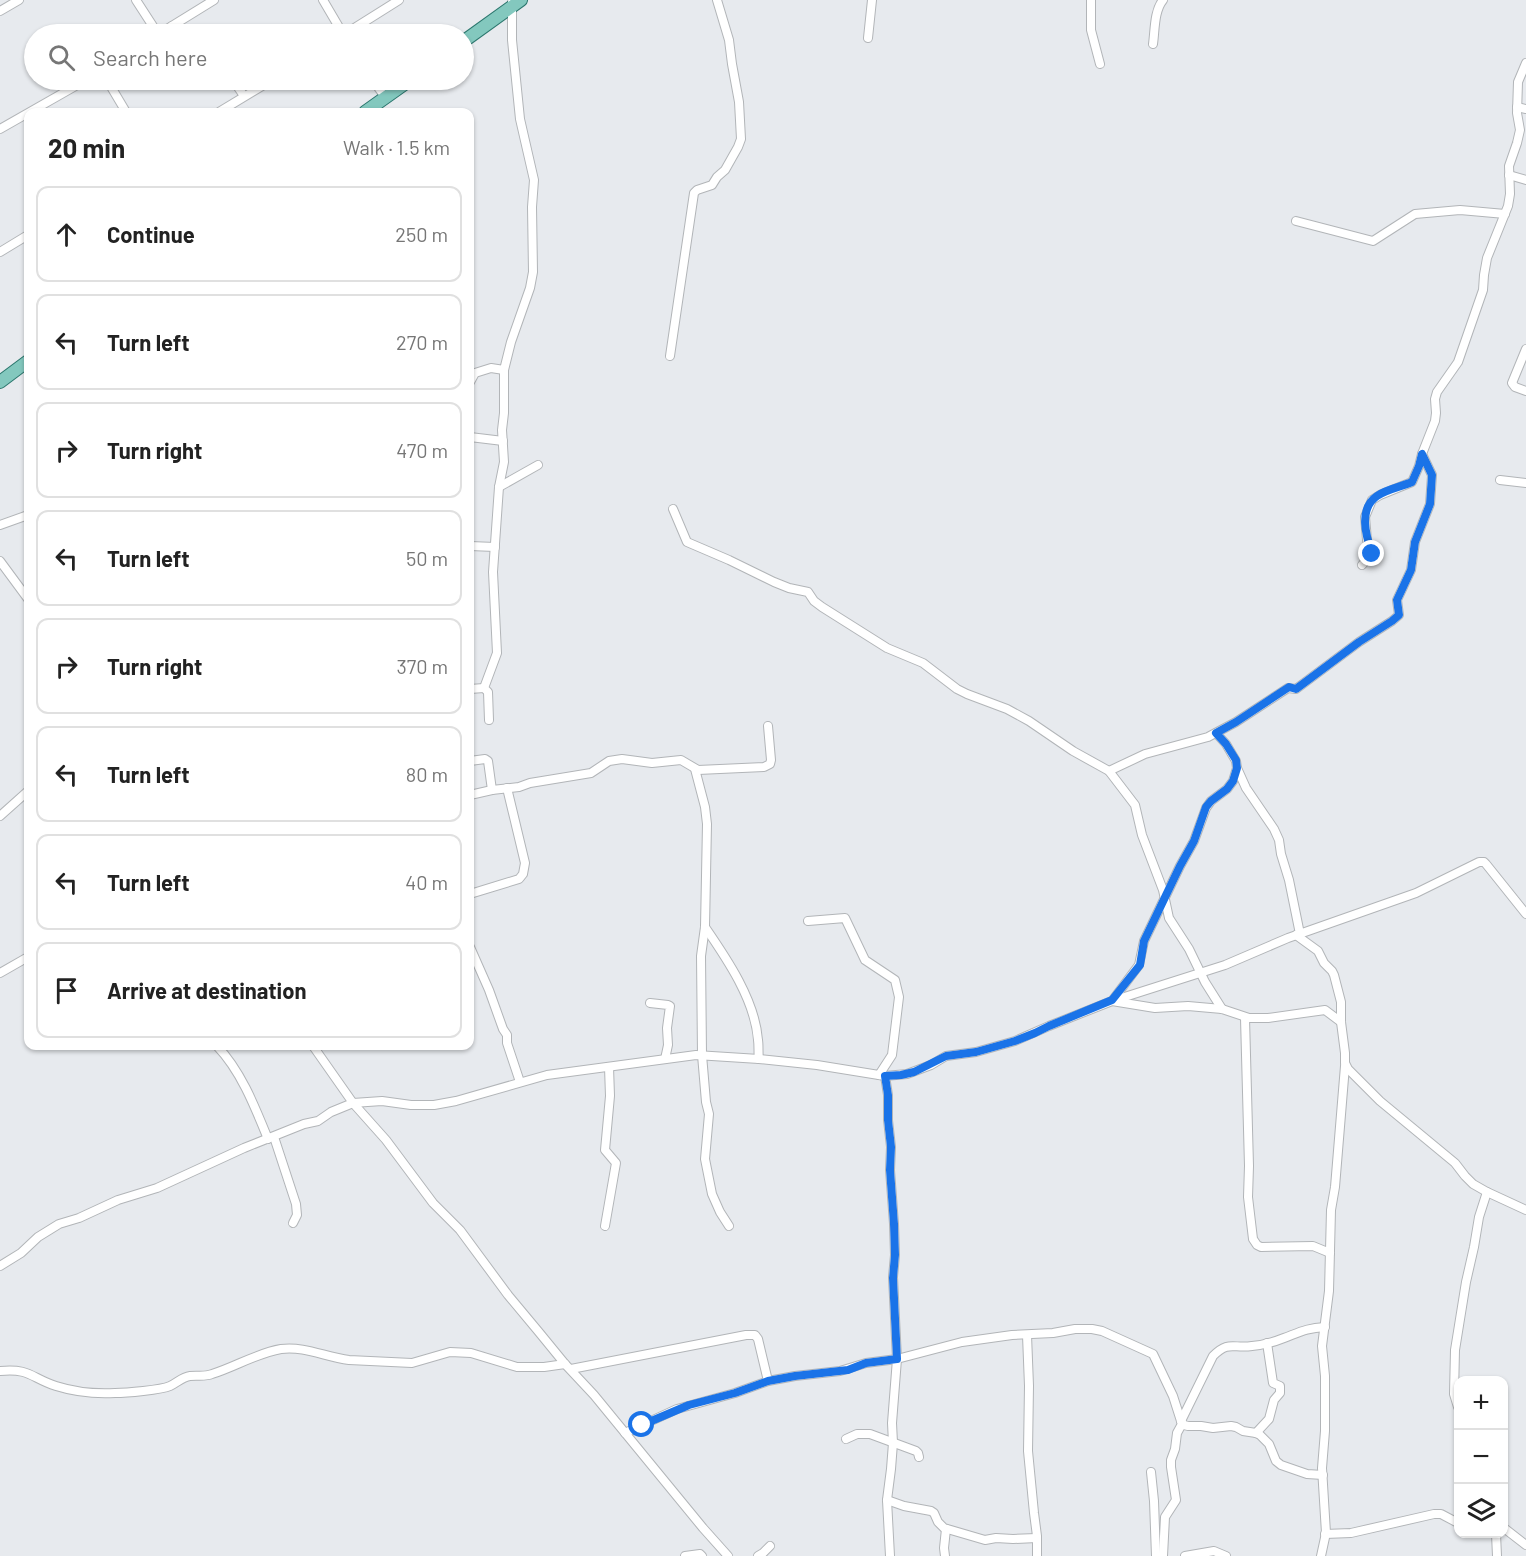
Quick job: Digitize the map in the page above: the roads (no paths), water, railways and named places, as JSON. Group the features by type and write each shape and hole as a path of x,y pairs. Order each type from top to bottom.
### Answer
{"main road":[{"path":"474,33 515,2"},
{"path":"370,108 395,90"},
{"path":"0,382 24,364"}],"street":[{"path":"0,11 19,0"},
{"path":"136,0 152,24"},
{"path":"175,24 214,0"},
{"path":"323,0 338,24"},
{"path":"360,24 399,0"},
{"path":"670,356 694,193 712,185 726,168 741,139 739,102 729,40 717,0"},
{"path":"868,38 872,0"},
{"path":"1091,0 1091,30 1100,64"},
{"path":"1153,44 1159,6 1163,0"},
{"path":"484,688 497,652 493,584 499,487 504,462 502,430 504,370 530,288 533,264 533,174 520,119 513,49 515,2"},
{"path":"1362,565 1372,554 1367,540 1365,517 1372,500 1412,482 1435,422 1437,392 1458,362 1483,290 1487,258 1509,200 1509,166 1519,136 1521,108 1518,82 1526,63"},
{"path":"37,108 68,90"},
{"path":"113,90 124,108"},
{"path":"240,90 244,96"},
{"path":"225,108 254,90"},
{"path":"380,90 385,97"},
{"path":"0,129 24,115"},
{"path":"1509,175 1526,180"},
{"path":"1296,221 1373,241 1415,214 1460,210 1504,214"},
{"path":"0,252 24,237"},
{"path":"1526,349 1512,382 1515,387 1526,391"},
{"path":"474,375 491,368 504,370"},
{"path":"474,437 503,441"},
{"path":"1109,771 1145,754 1202,740 1216,733 1289,687 1296,689 1399,615 1397,600 1411,570 1415,542 1430,504 1432,475 1422,454"},
{"path":"499,487 538,465"},
{"path":"1500,480 1526,483"},
{"path":"673,509 687,542 774,582 808,592 822,607 887,648 922,663 967,694 1029,721 1073,751 1109,771 1135,805 1142,835 1160,881 1169,918 1189,948 1209,991 1222,1009"},
{"path":"0,525 24,516"},
{"path":"474,546 495,547"},
{"path":"0,561 24,594"},
{"path":"474,689 484,688"},
{"path":"484,688 488,692 489,720"},
{"path":"695,769 748,769 768,766 771,760 768,726"},
{"path":"1216,733 1233,753 1246,788 1276,833 1289,880 1298,935 1318,951 1324,963 1332,971 1340,993 1345,1066 1331,1210 1329,1291 1322,1346 1325,1376 1323,1475 1325,1534 1322,1556"},
{"path":"474,794 591,773 609,761 622,759 652,763 681,760 695,769 707,824 705,927 701,956 702,1055 709,1114 705,1151 706,1169 715,1202 729,1226"},
{"path":"474,760 488,760 492,790"},
{"path":"1112,1000 1140,965 1144,941 1194,841 1206,807 1227,789 1233,781 1237,768"},
{"path":"474,893 519,879 523,874 525,863 507,788"},
{"path":"0,816 24,795"},
{"path":"0,1266 59,1224 80,1218 125,1197 157,1188 244,1148 304,1124 318,1121 331,1112 353,1103 382,1101 411,1106 434,1105 547,1075 702,1055 817,1065 882,1075 901,1075 914,1072 946,1056 976,1052 1015,1041 1112,1000 1240,960 1298,935 1416,892 1477,863 1486,864 1526,914"},
{"path":"808,921 845,918 865,960 895,980 899,997 892,1055 882,1075 888,1095 891,1147 897,1359 892,1423 893,1443 887,1500 890,1556"},
{"path":"705,927 729,963 745,993 759,1041 759,1059"},
{"path":"474,956 507,1035 507,1043 520,1082"},
{"path":"0,973 24,959"},
{"path":"1112,1000 1155,1008 1188,1006 1222,1009 1245,1018 1268,1018 1321,1010 1329,1012 1341,1022"},
{"path":"650,1003 670,1006 665,1059"},
{"path":"1245,1018 1248,1197 1253,1239 1261,1247 1313,1246 1330,1253"},
{"path":"221,1050 237,1072 271,1138 297,1208 297,1215 293,1223"},
{"path":"316,1050 353,1103 386,1140 433,1203 460,1230 508,1295 728,1556"},
{"path":"1345,1066 1380,1101 1449,1158 1473,1184 1526,1210"},
{"path":"605,1226 616,1163 605,1150 610,1096 609,1068"},
{"path":"1454,1376 1455,1350 1466,1282 1479,1217 1487,1192"},
{"path":"1163,1556 1166,1517 1176,1500 1171,1460 1177,1433 1213,1356 1227,1346 1267,1343 1308,1329 1325,1327"},
{"path":"625,1433 677,1409 768,1381 848,1370 866,1363 897,1359 962,1342 1012,1335 1092,1329 1151,1352 1156,1357 1182,1423 1188,1426 1201,1425 1213,1428 1231,1426 1256,1433 1269,1444 1276,1461 1281,1465 1307,1474 1323,1475"},
{"path":"0,1371 26,1372 55,1386 67,1389 116,1393 168,1387 188,1376 208,1376 280,1349 306,1349 348,1360 412,1363 450,1352 471,1353 517,1367 568,1367 752,1335 758,1339 768,1381"},
{"path":"1027,1335 1028,1451 1037,1556"},
{"path":"1256,1433 1269,1419 1274,1400 1280,1393 1280,1386 1273,1383 1267,1343"},
{"path":"846,1439 857,1434 870,1434 916,1451 919,1457"},
{"path":"1151,1472 1156,1556"},
{"path":"887,1500 934,1513 938,1522 946,1529 985,1540 1037,1538"},
{"path":"1325,1534 1351,1533 1434,1514 1441,1514 1454,1520"},
{"path":"945,1556 946,1529"},
{"path":"1508,1533 1526,1545"},
{"path":"1496,1538 1497,1556"},
{"path":"758,1556 770,1546"},
{"path":"1185,1556 1214,1551 1226,1556"},
{"path":"684,1556 700,1554 702,1556"}]}
